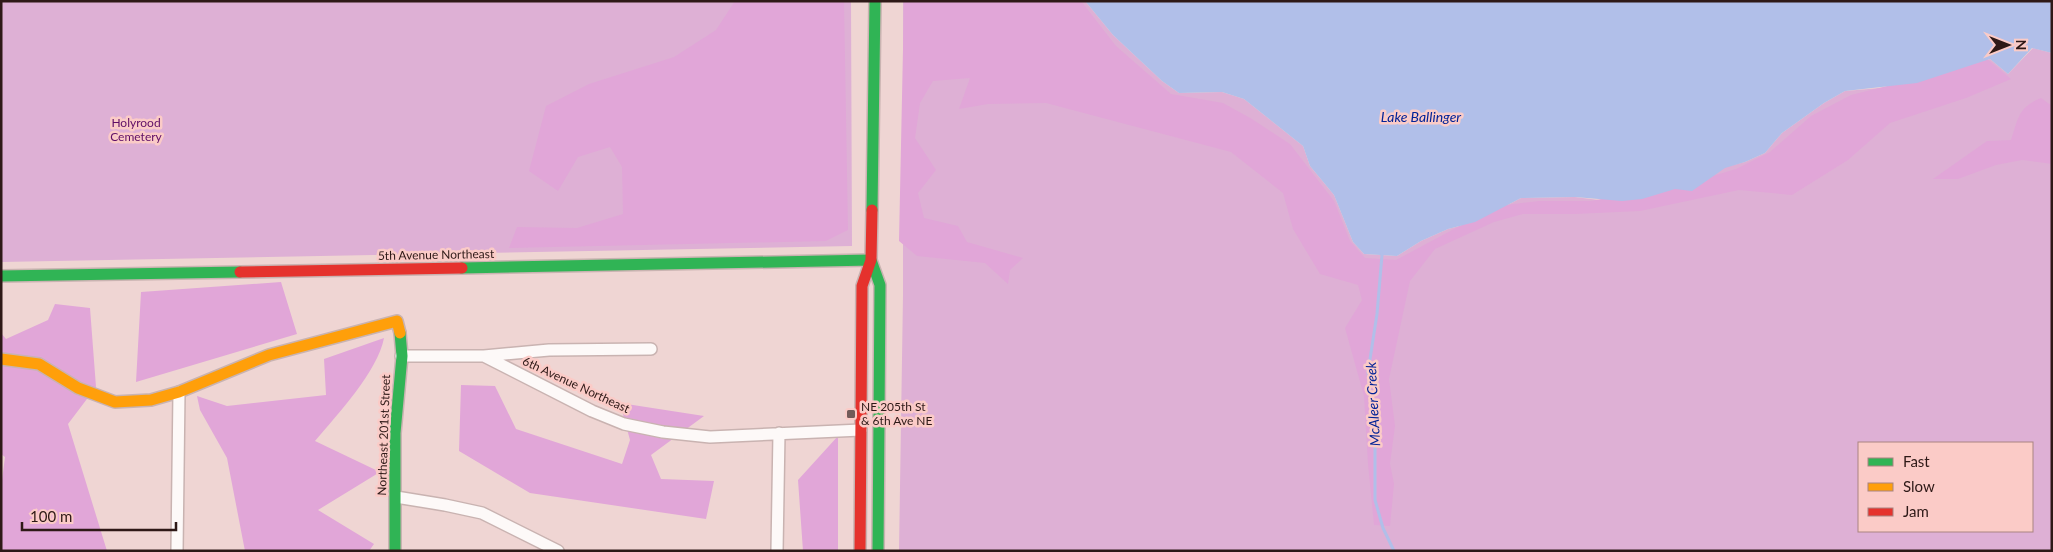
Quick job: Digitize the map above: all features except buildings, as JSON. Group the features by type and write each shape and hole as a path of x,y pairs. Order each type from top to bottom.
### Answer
{"street":[{"path":"860,551 862,286 871,260 875,1"},
{"path":"871,260 880,285 878,551"},
{"name":"5th Avenue Northeast","path":"1,276 871,260"},
{"name":"Northeast 201st Street","path":"179,392 269,355 397,320 401,334 401,356 396,417 395,551"},
{"path":"484,356 549,350 651,349"},
{"name":"6th Avenue Northeast","path":"401,356 484,356 592,411 624,424 663,432 710,437 861,430"},
{"path":"1,359 39,364 78,388 115,402 152,400 179,392 177,551"},
{"path":"861,430 869,425 870,410 880,382"},
{"path":"861,430 868,435 879,456"},
{"path":"776,551 779,433"},
{"path":"396,497 482,514 558,551"}],"green space":[{"name":"Holyrood Cemetery","path":"1,1 851,1 852,246 1,262"},
{"path":"903,1 1085,1 1113,35 1162,81 1179,93 1222,92 1244,99 1303,146 1310,166 1334,195 1353,242 1364,254 1397,256 1421,241 1448,229 1475,222 1521,198 1575,197 1599,200 1692,191 1725,167 1745,162 1765,153 1782,133 1824,103 1845,91 1892,87 1938,77 1990,59 2008,74 2033,48 2052,53 2052,551 899,551 903,295"}],"shaded area":[{"path":"735,1 844,1 848,230 826,241 509,248 517,227 577,228 623,214 622,167 610,147 578,157 558,191 529,171 546,106 589,84 674,57 716,30"},
{"path":"904,1 1081,1 1116,46 1171,94 1223,103 1290,144 1334,201 1350,241 1365,258 1396,260 1497,206 1539,201 1591,201 1692,182 1736,169 1770,152 1811,116 1851,95 1935,74 1986,58 2011,79 1966,98 1890,123 1848,160 1792,195 1739,190 1640,211 1523,214 1494,222 1435,249 1410,281 1389,379 1395,426 1390,464 1394,484 1390,526 1374,525 1364,396 1345,328 1362,300 1358,285 1320,274 1293,229 1283,193 1231,152 1046,103 988,104 959,109 970,78 933,81 920,103 915,138 936,170 918,193 924,218 958,226 967,242 1023,258 1010,270 1008,284 985,263 917,256 899,241"},
{"path":"2041,98 2052,106 2052,164 2022,160 1996,165 1958,179 1933,179 1987,141 2011,140 2020,114 2028,105"},
{"path":"281,282 297,334 136,382 141,292"},
{"path":"55,304 90,308 96,387 68,424 107,551 1,551 1,488 5,457 1,454 1,333 6,339 48,320"},
{"path":"384,338 374,364 356,392 315,441 380,472 318,510 374,544 369,551 245,551 227,458 200,410 197,396 227,406 326,395 324,359"},
{"path":"461,385 495,386 516,429 622,464 630,440 620,403 704,416 651,455 661,479 714,481 706,519 530,493 459,451"},
{"path":"838,436 838,551 803,551 798,480"}],"water":[{"name":"Lake Ballinger","path":"1085,1 2052,1 2052,53 2032,48 2008,74 1990,59 1917,83 1845,91 1824,103 1782,133 1765,153 1725,168 1692,191 1675,189 1642,199 1622,201 1575,197 1521,198 1475,222 1448,229 1421,241 1397,256 1364,254 1353,242 1334,195 1310,166 1303,146 1244,99 1222,92 1179,93 1162,81 1113,35"}],"waterway":[{"name":"McAleer Creek","path":"1382,255 1377,314 1368,372 1375,441 1375,500 1383,528 1394,551"}],"traffic: fast":[{"path":"872,210 875,1"},
{"path":"462,268 871,260"},
{"path":"871,260 880,285 878,551"},
{"path":"1,276 240,272"},
{"path":"395,551 395,433 402,356 400,333"}],"traffic: slow":[{"path":"1,359 39,364 78,388 115,402 151,400 179,392 269,355 397,321 400,333"}],"traffic: jam":[{"path":"860,551 862,286 871,260 872,210"},
{"path":"240,272 462,268"}],"place":[{"name":"NE 205th St & 6th Ave NE","path":"851,414"}]}
